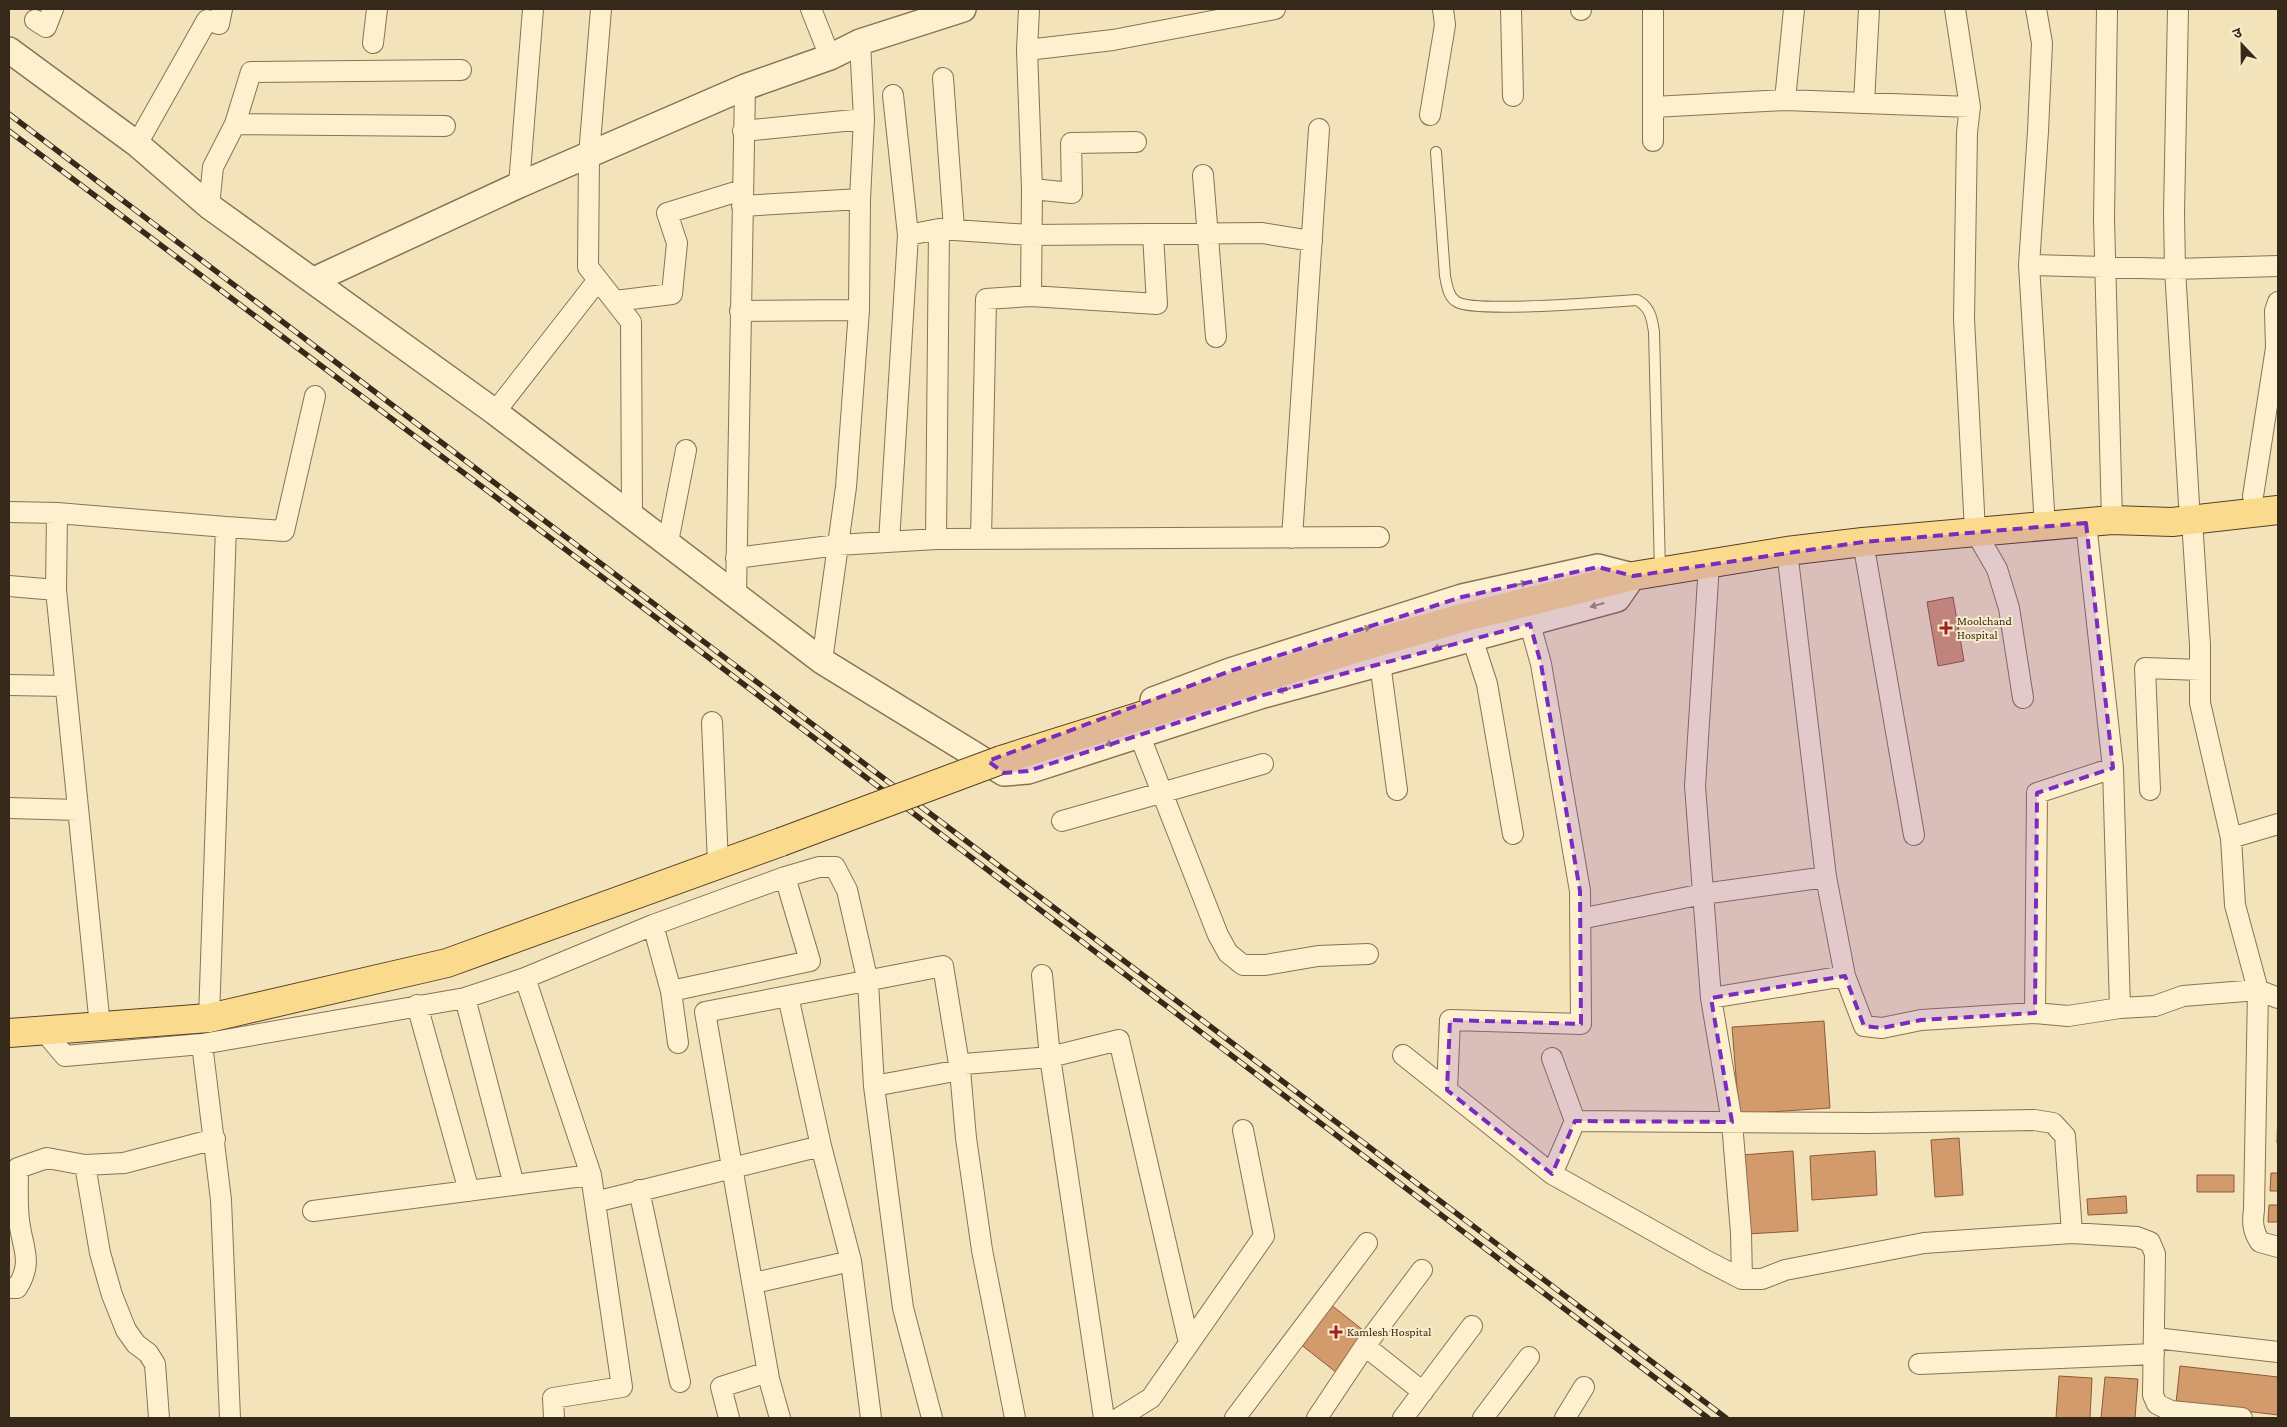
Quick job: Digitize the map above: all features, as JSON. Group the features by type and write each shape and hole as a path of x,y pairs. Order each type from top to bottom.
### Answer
{"main road":[{"path":"9,1033 209,1018 447,963 781,842 995,761 1364,646 1462,618 1633,576 1787,551 1863,542 1975,531 2111,521 2156,523 2191,512 2266,495"},
{"path":"2191,512 2278,510"}],"street":[{"path":"35,20 46,27 53,9"},
{"path":"137,144 207,20 220,24 222,9"},
{"path":"373,43 377,9"},
{"path":"519,185 533,9"},
{"path":"602,9 589,155 588,267 631,322 632,515"},
{"path":"811,9 830,57"},
{"path":"314,280 519,185 745,87 830,57 916,16 963,9"},
{"path":"1029,9 1027,50 1032,189 1030,235 1031,296"},
{"path":"1027,50 1113,40 1276,9"},
{"path":"1430,116 1445,24 1443,9"},
{"path":"1511,9 1513,96"},
{"path":"1653,9 1653,141"},
{"path":"1785,100 1794,9"},
{"path":"1864,103 1869,9"},
{"path":"1955,9 1970,107 1967,132 1964,319 1975,531 1997,569 2009,608 2023,698"},
{"path":"2036,9 2042,43 2029,265 2045,527"},
{"path":"2107,9 2106,267 2113,768 2120,1008"},
{"path":"2178,9 2175,269 2191,512 2200,670 2200,703 2231,838 2235,905 2258,990 2254,1210 2252,1222 2255,1234 2260,1242 2278,1247"},
{"path":"822,661 846,487 859,310 860,199 864,119 860,42"},
{"path":"9,50 137,144 209,206 495,412 822,661 995,761 1004,773 1028,771 1260,696 1617,599 1633,576"},
{"path":"209,206 213,167 235,124 251,72 461,70"},
{"path":"936,539 946,229 943,78"},
{"path":"736,595 745,87"},
{"path":"889,542 908,235 893,95"},
{"path":"1653,107 1785,100 1970,107"},
{"path":"743,131 864,119"},
{"path":"235,124 445,126"},
{"path":"1292,538 1319,129"},
{"path":"1032,189 1072,193 1071,143 1136,142"},
{"path":"1203,175 1216,337"},
{"path":"615,301 672,294 677,243 667,213 742,198 860,199"},
{"path":"908,235 946,229 1030,235 1262,233 1312,241"},
{"path":"981,539 986,299 1031,296 1157,304 1154,234"},
{"path":"2029,265 2175,269 2278,266"},
{"path":"495,412 598,280"},
{"path":"2266,495 2277,308"},
{"path":"740,312 859,310"},
{"path":"9,512 57,513 284,531 315,396"},
{"path":"668,542 686,450"},
{"path":"57,513 56,590 64,686 100,1026"},
{"path":"209,1018 226,527"},
{"path":"736,558 838,545 936,539 1379,537"},
{"path":"1863,542 1914,835"},
{"path":"1787,551 1826,877 1845,976 1864,1026 1882,1028 1921,1020 2035,1013 2068,1016 2120,1008 2155,1006 2184,996 2258,990 2278,998"},
{"path":"1709,564 1695,786 1711,998 1732,1122 1741,1233 1742,1279"},
{"path":"9,586 56,590"},
{"path":"1447,1090 1450,1020 1581,1024 1580,891 1541,664 1530,624"},
{"path":"1472,638 1487,684 1513,834"},
{"path":"1380,663 1397,790"},
{"path":"2150,790 2145,668 2200,670"},
{"path":"9,685 64,686"},
{"path":"712,722 718,864"},
{"path":"1139,734 1218,935 1228,953 1243,965 1265,966 1318,956 1368,954"},
{"path":"1062,821 1160,791 1263,764"},
{"path":"2035,1013 2037,792 2113,768"},
{"path":"9,808 78,810"},
{"path":"2231,838 2278,824"},
{"path":"43,1030 65,1056 202,1044 466,998 525,978 652,925 785,877 819,867 835,867 847,890 868,982 874,1086 903,1308 932,1418"},
{"path":"671,991 810,961 785,877"},
{"path":"1580,919 1703,894 1826,877"},
{"path":"652,925 671,991 678,1043"},
{"path":"780,1418 768,1372 705,1012 944,966 960,1070 966,1138 982,1250 1015,1418"},
{"path":"1042,975 1050,1057 1104,1418"},
{"path":"1711,998 1845,976"},
{"path":"525,978 591,1175 622,1387 553,1398 554,1418"},
{"path":"788,996 821,1146 852,1261 870,1418"},
{"path":"466,998 514,1185"},
{"path":"418,1005 469,1191"},
{"path":"874,1086 960,1070 964,1064 1050,1057 1119,1040 1188,1343"},
{"path":"202,1044 221,1200 230,1418"},
{"path":"1403,1055 1552,1174 1742,1279 1762,1279 1785,1270 1924,1243 2072,1233 2137,1236 2150,1242 2155,1254 2154,1395 2157,1404 2171,1411 2242,1418"},
{"path":"1552,1058 1576,1121 1552,1174"},
{"path":"1576,1121 1869,1123 2034,1120 2053,1123 2065,1136 2072,1233"},
{"path":"1119,1418 1151,1398 1264,1236 1244,1144 1243,1130"},
{"path":"9,1288 17,1288 25,1275 26,1251 19,1220 18,1168 46,1158 85,1165 124,1163 215,1139"},
{"path":"595,1202 821,1146"},
{"path":"85,1165 100,1253 112,1295 126,1330 136,1344 148,1353 154,1364 159,1418"},
{"path":"313,1211 591,1175"},
{"path":"639,1190 680,1382"},
{"path":"1235,1418 1367,1243"},
{"path":"754,1284 852,1261"},
{"path":"1317,1418 1365,1346 1422,1270"},
{"path":"1403,1418 1472,1326"},
{"path":"1365,1346 1423,1392"},
{"path":"1919,1364 2154,1346 2278,1352"},
{"path":"1483,1418 1529,1357"},
{"path":"729,1418 721,1387 768,1372"},
{"path":"1565,1418 1584,1387"}],"lane":[{"path":"1436,152 1445,276 1449,293 1455,302 1465,306 1492,306 1637,300 1645,305 1652,317 1654,332 1660,571"}],"highlighted area":[{"path":"2086,523 2113,768 2037,793 2035,1013 1921,1020 1882,1028 1864,1026 1845,976 1711,998 1732,1122 1575,1121 1552,1174 1447,1090 1450,1020 1581,1024 1580,891 1541,664 1530,624 1260,696 1028,771 1004,773 988,761 1230,671 1462,597 1598,567 1633,576 1863,542"}],"building":[{"path":"1953,597 1964,661 1938,666 1927,602"},
{"path":"1824,1021 1830,1108 1739,1114 1732,1027"},
{"path":"2278,1105 2278,1143 2277,1143"},
{"path":"1959,1138 1963,1195 1935,1197 1931,1140"},
{"path":"1793,1151 1798,1231 1747,1234 1742,1155"},
{"path":"1875,1151 1877,1195 1812,1200 1810,1156"},
{"path":"2271,1173 2278,1173 2278,1191 2270,1191"},
{"path":"2197,1175 2234,1175 2234,1192 2197,1192"},
{"path":"2126,1196 2127,1213 2088,1215 2087,1199"},
{"path":"2269,1205 2278,1205 2278,1222 2268,1222"},
{"path":"1330,1304 1368,1334 1337,1373 1299,1343"},
{"path":"2180,1366 2278,1377 2278,1415 2176,1403"},
{"path":"2059,1376 2092,1378 2090,1418 2056,1418"},
{"path":"2105,1377 2138,1379 2135,1418 2101,1418"}],"railway":[{"path":"9,114 1726,1418"},
{"path":"9,131 654,616 1708,1418"}],"place":[{"name":"Moolchand Hospital","path":"1946,628"},
{"name":"Kamlesh Hospital","path":"1336,1332"}]}
